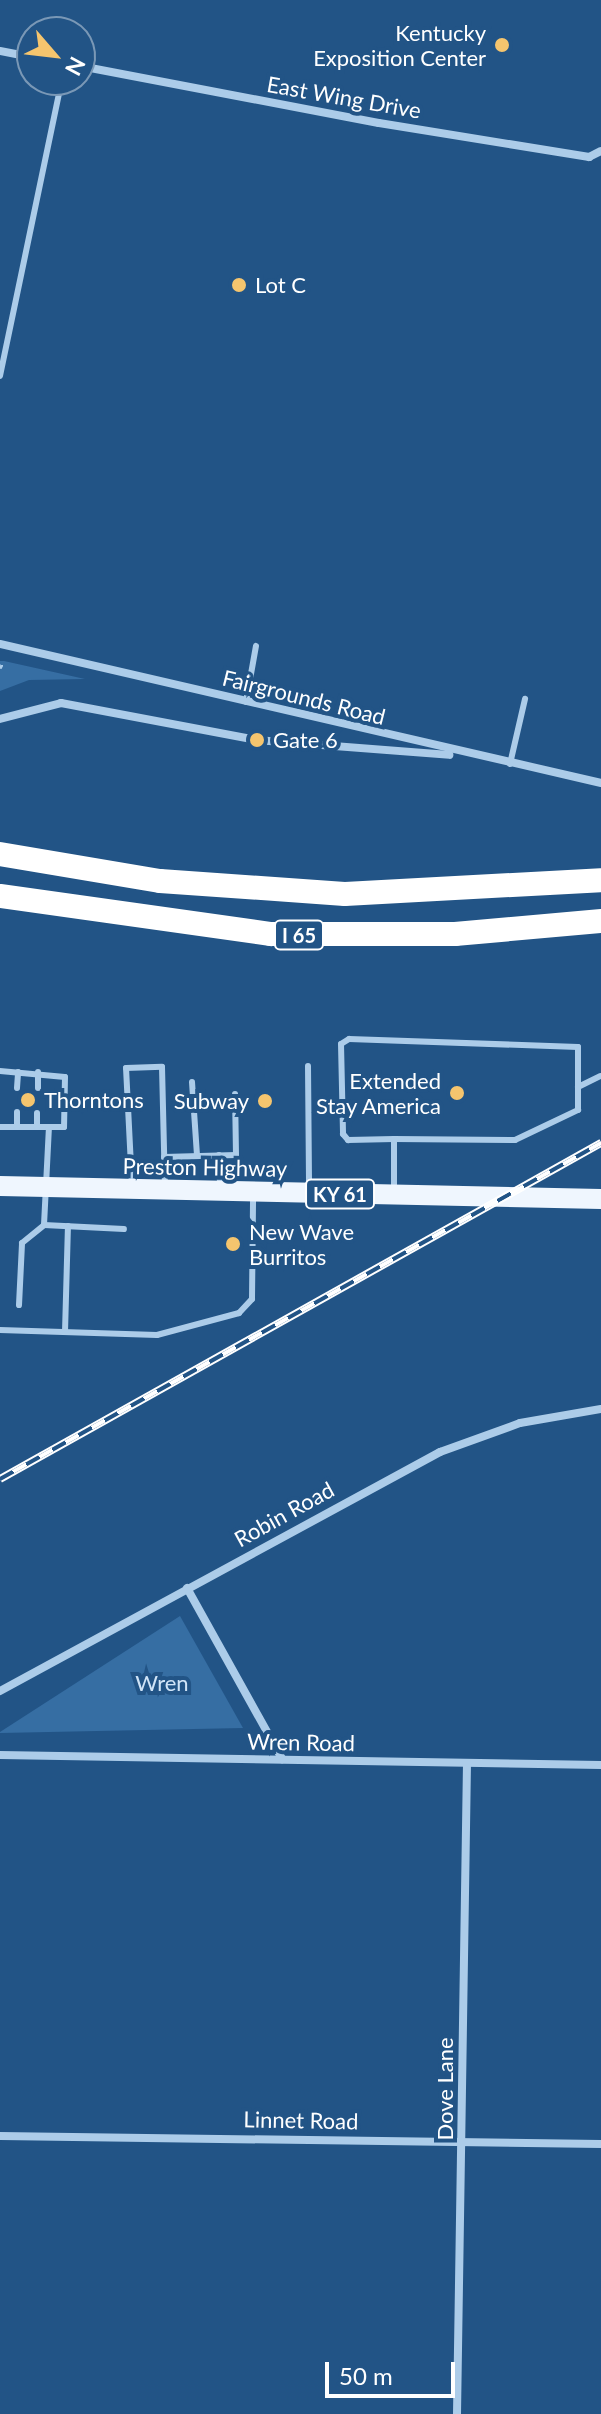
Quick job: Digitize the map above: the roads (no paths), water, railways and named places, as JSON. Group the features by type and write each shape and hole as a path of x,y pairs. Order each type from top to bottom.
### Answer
{"highway":[{"name":"I 65","path":"0,854 160,881 330,893 601,880"},
{"name":"I 65","path":"0,896 271,934 455,934 601,921"}],"main road":[{"name":"Preston Highway","path":"0,1186 601,1199"}],"street":[{"name":"East Wing Drive","path":"96,69 439,133 589,157 601,151"},
{"name":"Fairgrounds Road","path":"0,644 475,757 601,783"},
{"path":"0,719 61,703 256,740 475,757"},
{"name":"Robin Road","path":"0,1691 468,1440 601,1409"},
{"path":"187,1588 282,1759"},
{"name":"Wren Road","path":"0,1755 601,1765"},
{"name":"Dove Lane","path":"457,2414 467,1763"},
{"name":"Linnet Road","path":"0,2136 601,2144"}],"lane":[{"path":"0,376 59,96"},
{"path":"246,702 256,646"},
{"path":"510,764 525,699"},
{"path":"349,1039 565,1041 578,1047 578,1110 536,1136 394,1139 348,1140 343,1134 341,1044 349,1039"},
{"path":"308,1066 309,1194"},
{"path":"132,1189 126,1068 162,1067 165,1190"},
{"path":"0,1071 38,1072 65,1077 64,1127 0,1127"},
{"path":"17,1088 18,1072"},
{"path":"38,1072 38,1088"},
{"path":"578,1087 601,1076"},
{"path":"192,1082 197,1156"},
{"path":"164,1157 236,1155 235,1094"},
{"path":"17,1112 17,1127"},
{"path":"37,1113 37,1127"},
{"path":"44,1225 49,1127"},
{"path":"394,1139 394,1195"},
{"path":"219,1155 220,1192"},
{"path":"0,1330 157,1335 239,1313 252,1299 253,1193"},
{"path":"19,1305 22,1243 44,1225 124,1229"},
{"path":"65,1332 68,1226"}],"railway":[{"path":"0,1479 601,1143"}],"place":[{"name":"Kentucky Exposition Center","path":"502,45"},
{"name":"Lot C","path":"239,285"},
{"name":"Gate 6","path":"257,740"},
{"name":"Extended Stay America","path":"457,1093"},
{"name":"Thorntons","path":"28,1100"},
{"name":"Subway","path":"265,1101"},
{"name":"New Wave Burritos","path":"233,1244"}],"park label":[{"name":"Wren","path":"162,1683"}]}
